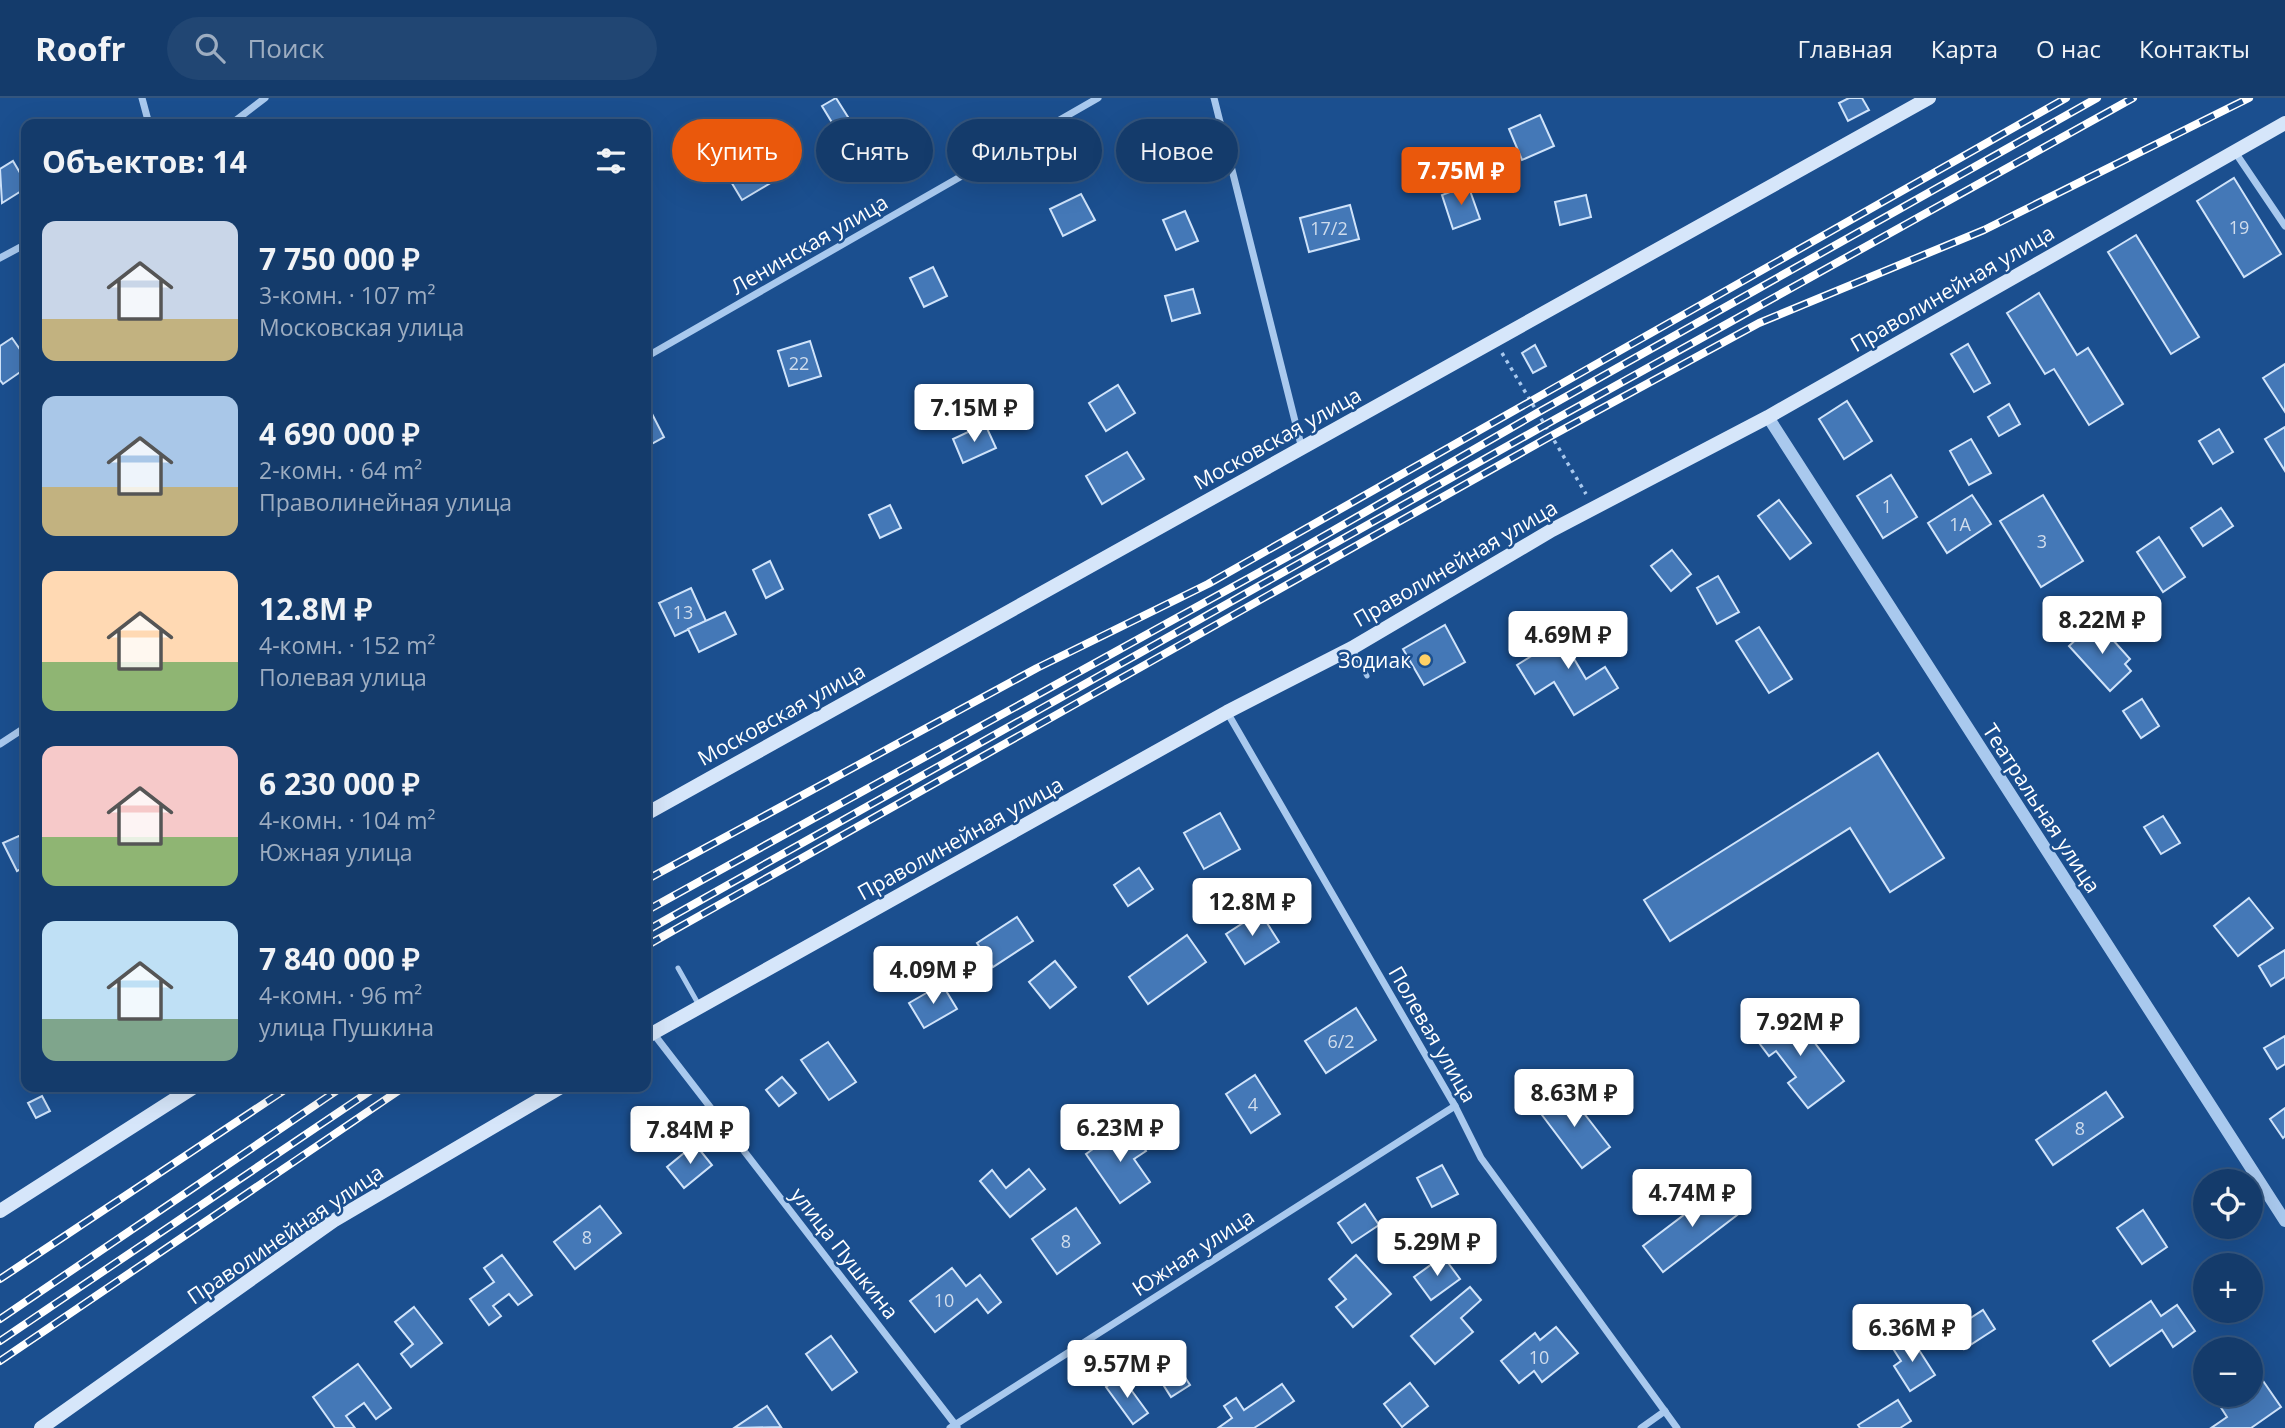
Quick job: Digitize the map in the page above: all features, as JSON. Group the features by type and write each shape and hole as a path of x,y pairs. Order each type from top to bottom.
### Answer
{"main road":[{"name":"Московская улица","path":"651,811 1929,98"},
{"name":"Праволинейная улица","path":"651,1034 1227,712 1352,648 1552,530 1768,416 2285,123"},
{"path":"0,1211 186,1092"},
{"name":"Праволинейная улица","path":"41,1428 333,1222 553,1092"}],"street":[{"path":"142,98 148,119"},
{"path":"238,119 265,98"},
{"name":"Ленинская улица","path":"651,354 1098,98"},
{"path":"1214,98 1302,449"},
{"path":"2235,152 2285,226"},
{"path":"0,258 21,247"},
{"name":"Театральная улица","path":"1768,416 2285,1221"},
{"name":"Полевая улица","path":"1227,712 1455,1106 1481,1158 1677,1428"},
{"path":"0,744 21,730"},
{"name":"улица Пушкина","path":"651,1038 955,1427"},
{"name":"Южная улица","path":"955,1427 1455,1106"},
{"path":"1641,1428 1665,1411"}],"lane":[{"path":"1352,648 1367,676"},
{"path":"678,968 700,1007"}],"path":[{"path":"1494,341 1594,508"}],"building":[{"path":"836,98 849,119 830,119 822,106"},
{"path":"1849,98 1862,98 1869,110 1848,121 1839,103"},
{"path":"1540,115 1554,146 1522,160 1509,129"},
{"path":"13,161 21,175 21,191 2,203 0,169"},
{"path":"2234,178 2281,254 2244,277 2197,201"},
{"path":"731,182 772,182 742,200"},
{"path":"1468,185 1480,219 1453,229 1442,195"},
{"path":"1081,194 1095,220 1063,236 1050,209"},
{"path":"1586,195 1591,217 1560,225 1555,202"},
{"path":"1350,205 1359,239 1309,252 1300,218"},
{"path":"1185,211 1198,241 1176,250 1163,220"},
{"path":"2136,235 2199,337 2171,354 2108,252"},
{"path":"933,267 947,296 924,307 910,278"},
{"path":"1193,289 1200,313 1172,321 1165,296"},
{"path":"2039,293 2077,355 2088,348 2123,404 2089,425 2054,369 2045,374 2007,313"},
{"path":"12,338 21,351 21,371 3,384 0,380 0,346"},
{"path":"810,341 821,376 789,386 778,351"},
{"path":"1968,344 1990,383 1974,392 1951,354"},
{"path":"1535,345 1546,366 1533,373 1522,353"},
{"path":"2285,364 2285,412 2263,378"},
{"path":"1118,385 1135,413 1106,431 1089,403"},
{"path":"1847,401 1872,441 1844,459 1819,419"},
{"path":"2009,404 2020,424 1999,436 1988,417"},
{"path":"651,412 664,437 651,444"},
{"path":"985,424 996,448 963,463 953,439"},
{"path":"2285,427 2285,471 2265,439"},
{"path":"2219,429 2233,452 2213,464 2199,441"},
{"path":"1971,439 1991,473 1969,485 1950,451"},
{"path":"1127,452 1144,479 1102,504 1086,476"},
{"path":"1891,475 1917,517 1883,538 1857,496"},
{"path":"1972,495 1991,524 1947,553 1928,523"},
{"path":"2043,495 2083,561 2041,587 2000,521"},
{"path":"1779,500 1811,543 1790,559 1758,516"},
{"path":"890,505 901,528 880,538 869,515"},
{"path":"2221,508 2233,526 2203,546 2191,528"},
{"path":"2159,537 2185,577 2163,592 2137,552"},
{"path":"1672,550 1691,574 1671,591 1651,566"},
{"path":"770,561 783,589 766,598 753,570"},
{"path":"1718,576 1739,612 1717,624 1697,588"},
{"path":"691,588 706,621 675,636 659,603"},
{"path":"725,612 736,634 699,652 688,629"},
{"path":"2096,621 2130,659 2125,664 2131,671 2110,691 2069,646"},
{"path":"1585,623 1597,643 1573,657 1586,679 1605,667 1618,688 1574,715 1554,682 1535,694 1517,665"},
{"path":"1445,625 1465,662 1424,685 1403,649"},
{"path":"1759,627 1792,679 1769,693 1736,641"},
{"path":"2142,699 2159,726 2141,738 2123,711"},
{"path":"1878,753 1944,858 1890,892 1850,828 1670,941 1644,900"},
{"path":"1220,813 1240,849 1204,869 1184,833"},
{"path":"2163,816 2180,843 2161,854 2144,827"},
{"path":"21,835 21,869 17,871 3,843"},
{"path":"1139,868 1153,889 1128,906 1114,885"},
{"path":"2249,898 2273,928 2238,956 2214,926"},
{"path":"1260,912 1279,942 1245,964 1226,934"},
{"path":"1017,917 1033,941 993,967 977,943"},
{"path":"1187,935 1206,962 1148,1004 1129,977"},
{"path":"2285,950 2285,977 2271,986 2259,966"},
{"path":"1055,961 1076,987 1050,1008 1029,982"},
{"path":"942,984 957,1009 924,1028 909,1003"},
{"path":"1356,1008 1376,1040 1326,1073 1305,1041"},
{"path":"1788,1008 1844,1081 1808,1108 1788,1083 1796,1077 1776,1051 1769,1056 1753,1035"},
{"path":"2285,1036 2285,1064 2277,1069 2264,1048"},
{"path":"828,1042 856,1082 829,1100 801,1060"},
{"path":"1255,1075 1280,1114 1251,1133 1226,1094"},
{"path":"782,1077 796,1093 779,1106 766,1090"},
{"path":"1566,1090 1610,1147 1582,1168 1539,1111"},
{"path":"2106,1092 2123,1117 2053,1165 2036,1140"},
{"path":"42,1096 50,1111 36,1118 28,1103"},
{"path":"2285,1108 2285,1136 2283,1138 2270,1119"},
{"path":"1127,1125 1146,1151 1134,1159 1150,1182 1120,1203 1086,1154"},
{"path":"695,1144 712,1165 684,1188 667,1167"},
{"path":"1442,1165 1458,1194 1432,1207 1417,1178"},
{"path":"1029,1169 1045,1189 1010,1217 980,1181 992,1170 1006,1188"},
{"path":"1722,1186 1741,1212 1663,1272 1643,1246"},
{"path":"1365,1204 1379,1225 1352,1243 1338,1223"},
{"path":"600,1206 621,1233 575,1269 554,1242"},
{"path":"1076,1208 1100,1243 1057,1274 1032,1239"},
{"path":"2143,1210 2167,1247 2142,1264 2117,1228"},
{"path":"502,1255 532,1295 518,1305 509,1294 493,1306 501,1316 489,1325 470,1299 494,1282 484,1268"},
{"path":"1356,1255 1391,1294 1353,1327 1336,1307 1346,1299 1329,1279"},
{"path":"1443,1256 1460,1279 1431,1300 1414,1277"},
{"path":"952,1268 966,1286 980,1275 1001,1302 988,1313 977,1299 935,1332 910,1301"},
{"path":"1470,1287 1481,1300 1461,1318 1473,1332 1435,1364 1411,1336"},
{"path":"2151,1301 2161,1316 2177,1305 2195,1331 2173,1347 2162,1330 2110,1366 2093,1341"},
{"path":"414,1307 442,1343 411,1367 401,1354 413,1344 395,1322"},
{"path":"1983,1310 1995,1329 1964,1349 1952,1330"},
{"path":"1556,1327 1578,1353 1542,1382 1534,1371 1519,1383 1501,1361 1535,1333 1540,1340"},
{"path":"831,1336 857,1372 832,1390 806,1354"},
{"path":"1910,1336 1935,1375 1910,1391 1894,1366 1901,1361 1892,1347"},
{"path":"1168,1351 1190,1385 1171,1397 1150,1364"},
{"path":"358,1364 391,1408 376,1419 364,1403 346,1416 355,1428 335,1428 313,1397"},
{"path":"1121,1376 1148,1413 1133,1424 1106,1387"},
{"path":"2263,1381 2281,1407 2251,1428 2211,1428 2227,1417 2221,1407 2263,1407"},
{"path":"1410,1383 1428,1406 1402,1427 1384,1404"},
{"path":"1282,1384 1294,1401 1265,1421 1254,1428 1218,1428 1232,1418 1224,1406 1236,1398 1244,1410"},
{"path":"1898,1400 1911,1421 1900,1428 1860,1428 1858,1425"},
{"path":"767,1406 781,1427 734,1428"}],"railway":[{"path":"651,877 1037,668 1208,584 2066,98"},
{"path":"651,908 1296,552 2097,98"},
{"path":"651,928 2133,98"},
{"path":"651,943 1551,436 1759,323 1984,230 2249,98"},
{"path":"0,1279 281,1092"},
{"path":"0,1319 335,1092"},
{"path":"0,1341 369,1092"},
{"path":"0,1361 397,1092"}],"place":[{"name":"Зодиак","path":"1425,660"}]}
